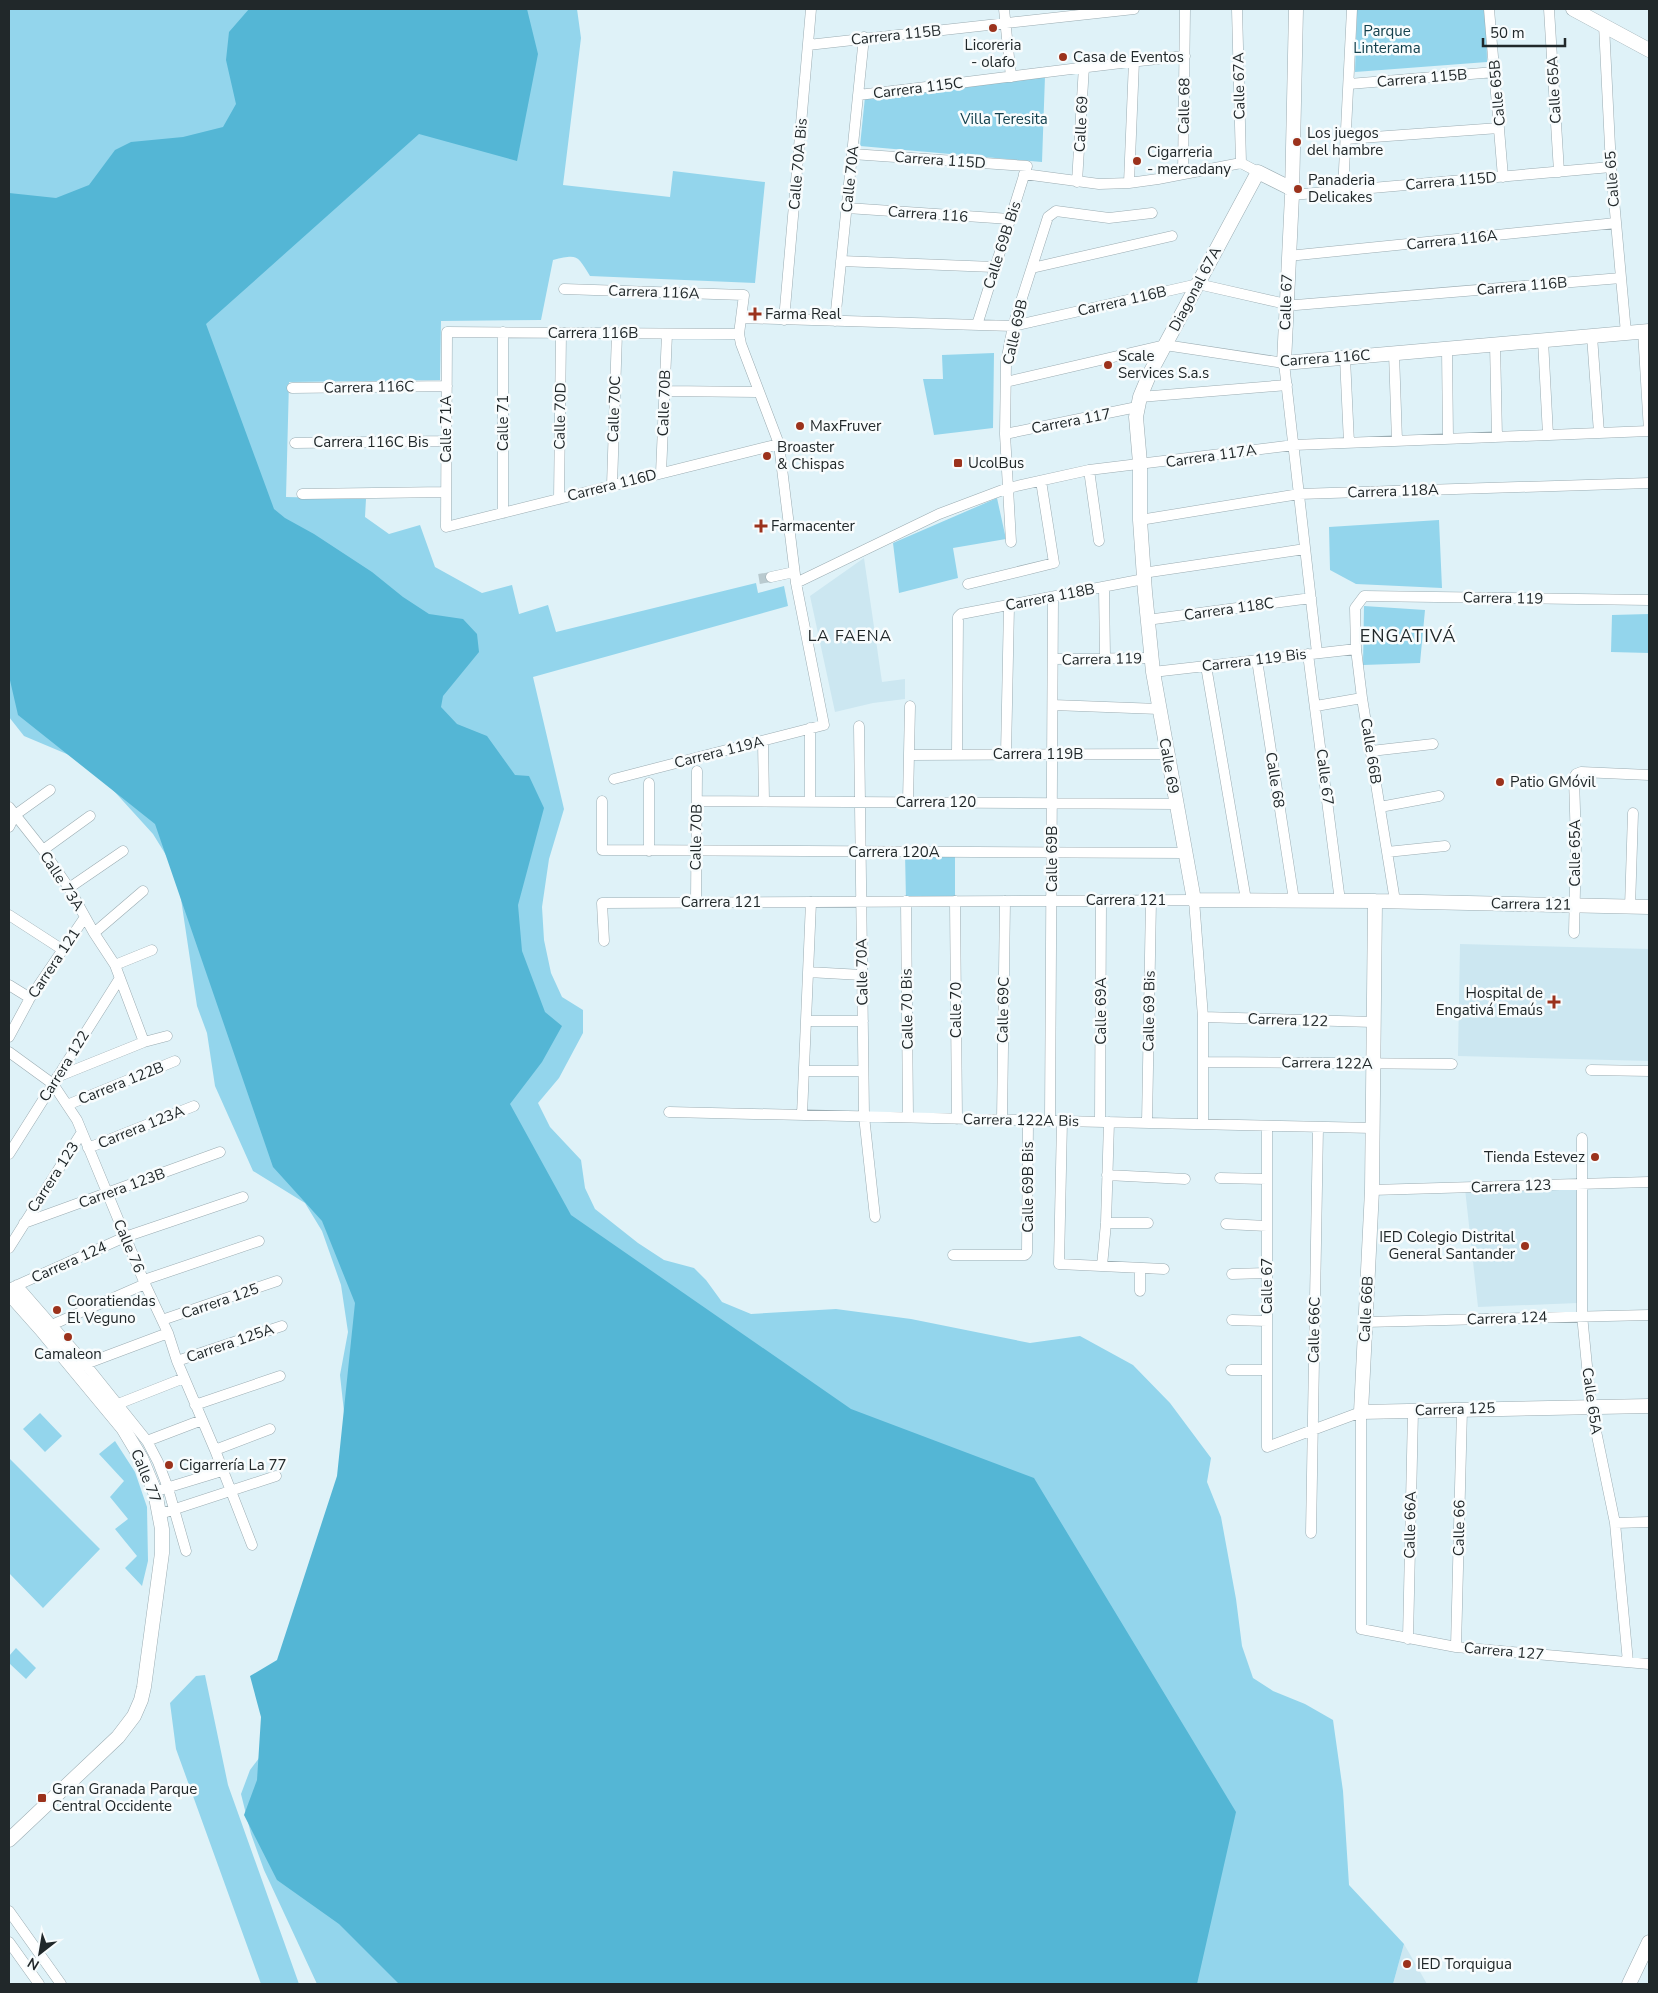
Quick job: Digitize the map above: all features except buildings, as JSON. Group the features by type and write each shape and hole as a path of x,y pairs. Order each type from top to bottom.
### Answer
{"street":[{"name":"Calle 70A Bis","path":"784,320 811,9"},
{"path":"1004,9 1011,77"},
{"name":"Carrera 115B","path":"808,45 864,37 1134,9"},
{"name":"Calle 68","path":"1183,174 1185,9"},
{"name":"Calle 67A","path":"1237,9 1241,163"},
{"name":"Calle 67","path":"1296,9 1292,192 1284,363 1311,598 1312,654 1316,706 1340,901"},
{"path":"1343,190 1352,9"},
{"name":"Calle 65B","path":"1489,9 1503,177"},
{"name":"Calle 65A","path":"1549,9 1559,172"},
{"path":"1573,9 1649,50"},
{"name":"Calle 65","path":"1604,26 1611,167 1626,333"},
{"name":"Calle 70A","path":"835,321 864,37"},
{"name":"Carrera 115C","path":"858,95 1011,77 1084,66 1185,56"},
{"path":"1129,183 1134,61"},
{"name":"Calle 69","path":"1078,182 1084,66"},
{"name":"Carrera 115B","path":"1349,84 1495,72"},
{"path":"1346,139 1499,128"},
{"name":"Carrera 115D","path":"852,154 1026,170 1078,182 1099,184 1129,183 1241,163"},
{"path":"1241,163 1292,192"},
{"name":"Carrera 115D","path":"1292,192 1343,190 1611,167"},
{"name":"Calle 69B Bis","path":"977,325 1026,170"},
{"name":"Diagonal 67A","path":"1138,402 1165,345 1258,172"},
{"name":"Carrera 116","path":"847,208 1010,219"},
{"name":"Calle 69B","path":"1011,542 1005,434 1006,362 1013,326 1048,217 1052,212 1056,211 1109,218 1152,213"},
{"name":"Carrera 116A","path":"1288,256 1616,223"},
{"path":"1032,268 1172,236"},
{"path":"842,261 994,267"},
{"name":"Carrera 116B","path":"741,318 1013,326 1198,284 1286,304 1621,278"},
{"name":"Carrera 116A","path":"564,289 744,295 741,318"},
{"path":"741,318 739,334 744,354 778,444 796,583"},
{"path":"1646,331 1649,431"},
{"name":"Carrera 116C","path":"1006,382 1165,345 1284,363 1646,331"},
{"name":"Carrera 116B","path":"447,332 739,334"},
{"name":"Calle 71A","path":"446,527 447,332"},
{"name":"Calle 71","path":"503,332 504,512"},
{"name":"Calle 70D","path":"559,499 561,333"},
{"name":"Calle 70C","path":"612,485 617,333"},
{"name":"Calle 70B","path":"661,473 667,334"},
{"path":"1592,336 1599,433"},
{"path":"1543,340 1548,435"},
{"path":"1495,344 1498,437"},
{"path":"1447,348 1448,439"},
{"path":"1394,353 1397,441"},
{"path":"1345,358 1349,443"},
{"name":"Carrera 117","path":"1005,434 1138,402 1287,385"},
{"name":"Carrera 116C","path":"292,388 447,386"},
{"path":"664,391 757,392"},
{"name":"Calle 69","path":"1138,402 1136,417 1140,463 1140,520 1151,665 1194,900 1202,1017 1203,1124"},
{"name":"Carrera 117A","path":"796,583 939,514 1008,488 1089,470 1294,445 1649,431"},
{"name":"Carrera 116C Bis","path":"295,443 446,441"},
{"name":"Carrera 116D","path":"446,527 778,444"},
{"path":"1089,470 1099,541"},
{"path":"968,584 1054,563 1041,481"},
{"name":"Carrera 118A","path":"1140,520 1299,494 1649,482"},
{"path":"302,494 446,492"},
{"name":"Carrera 118B","path":"957,754 958,617 965,612 1009,606 1104,587 1144,576 1306,549"},
{"path":"771,577 794,572"},
{"name":"Carrera 119A","path":"614,778 824,725 796,583"},
{"path":"1104,587 1105,658"},
{"name":"Carrera 119","path":"1359,601 1364,596 1649,600"},
{"name":"Calle 69B","path":"1050,1121 1053,597"},
{"name":"Carrera 118C","path":"1147,620 1311,598"},
{"name":"Calle 66B","path":"1359,601 1355,608 1356,649 1362,698 1395,902"},
{"path":"1006,754 1009,606"},
{"name":"Carrera 119 Bis","path":"1151,665 1206,666 1356,649"},
{"name":"Carrera 119","path":"1053,659 1105,658 1151,665"},
{"name":"Calle 68","path":"1257,660 1294,900"},
{"path":"1206,666 1246,900"},
{"path":"1316,706 1362,698"},
{"path":"1053,704 1159,709"},
{"path":"908,802 910,706"},
{"name":"Calle 70A","path":"859,726 864,1116 876,1217"},
{"path":"810,728 810,802"},
{"path":"763,740 764,801"},
{"path":"1371,751 1433,744"},
{"name":"Carrera 119B","path":"909,755 1167,754"},
{"name":"Calle 70B","path":"696,902 697,771"},
{"name":"Calle 65A","path":"1574,933 1576,844 1574,778 1576,774 1581,772 1649,775"},
{"path":"649,783 649,851"},
{"path":"9,827 12,811 50,790"},
{"path":"1380,807 1439,796"},
{"name":"Carrera 120A","path":"602,801 602,850 1185,853"},
{"name":"Carrera 120","path":"697,801 1176,804"},
{"name":"Calle 73A","path":"12,811 43,850 69,888 94,933 115,965 144,1042"},
{"path":"1630,906 1633,813"},
{"path":"43,850 90,816"},
{"path":"1387,852 1445,846"},
{"path":"69,888 123,851"},
{"name":"Carrera 121","path":"94,933 143,892"},
{"name":"Calle 69A","path":"1102,900 1107,1175 1106,1223 1102,1266"},
{"name":"Calle 69 Bis","path":"1147,1123 1151,900"},
{"name":"Carrera 121","path":"604,941 602,903 1294,900 1649,907"},
{"name":"Calle 70 Bis","path":"906,901 908,1117"},
{"name":"Calle 70","path":"955,901 957,1119"},
{"name":"Calle 69C","path":"1002,1120 1005,901"},
{"name":"Calle 66B","path":"1360,1628 1361,1412 1372,1190 1375,901"},
{"path":"802,1115 811,902"},
{"path":"9,915 63,950"},
{"name":"Carrera 121","path":"9,1037 30,998 85,917"},
{"path":"115,965 152,950"},
{"path":"808,972 862,975"},
{"name":"Carrera 122","path":"9,1154 120,978"},
{"path":"9,986 30,998"},
{"name":"Carrera 122","path":"1202,1017 1373,1022"},
{"path":"806,1021 863,1021"},
{"path":"55,1080 144,1042 167,1036"},
{"name":"Calle 76","path":"9,1052 55,1080 82,1132 144,1282 168,1333 177,1361 215,1450 252,1545"},
{"name":"Carrera 122B","path":"67,1105 175,1061"},
{"name":"Carrera 122A","path":"1202,1062 1452,1064"},
{"path":"1591,1070 1649,1071"},
{"path":"804,1071 863,1071"},
{"name":"Carrera 123A","path":"88,1148 194,1106"},
{"name":"Carrera 122A Bis","path":"669,1112 1372,1128"},
{"name":"Calle 69B Bis","path":"953,1256 1025,1255 1027,1253 1028,1120"},
{"path":"1062,1121 1059,1264 1164,1269"},
{"name":"Calle 67","path":"1267,1126 1267,1447"},
{"name":"Calle 66C","path":"1311,1533 1318,1127"},
{"name":"Carrera 123","path":"9,1248 82,1132"},
{"name":"Calle 65A","path":"1582,1138 1582,1315 1591,1407 1615,1523 1628,1662"},
{"name":"Carrera 123B","path":"24,1223 220,1152"},
{"path":"1107,1175 1185,1179"},
{"path":"1220,1178 1267,1178"},
{"name":"Carrera 123","path":"1372,1190 1649,1182"},
{"name":"Carrera 124","path":"12,1289 125,1237 243,1197"},
{"path":"1106,1223 1148,1223"},
{"path":"1226,1224 1267,1226"},
{"path":"46,1327 144,1282 258,1241"},
{"path":"1140,1268 1140,1290"},
{"path":"1232,1274 1267,1272"},
{"name":"Carrera 125","path":"162,1320 277,1282"},
{"name":"Calle 77","path":"9,1840 118,1737 134,1716 141,1700 147,1668 161,1570 162,1529 160,1514 162,1490 123,1428 80,1366 12,1289"},
{"name":"Carrera 124","path":"1365,1322 1582,1315 1649,1315"},
{"path":"1232,1320 1267,1320"},
{"name":"Carrera 125A","path":"177,1361 282,1326"},
{"name":"Carrera 125","path":"80,1366 168,1333"},
{"path":"80,1366 118,1404 147,1441 158,1462 162,1490 176,1510 186,1551"},
{"path":"1231,1370 1267,1370"},
{"path":"195,1405 280,1376"},
{"path":"118,1404 184,1378"},
{"name":"Carrera 125","path":"1267,1447 1361,1412 1649,1406"},
{"name":"Calle 66","path":"1456,1647 1462,1409"},
{"name":"Calle 66A","path":"1408,1639 1413,1410"},
{"path":"147,1441 202,1420"},
{"path":"215,1450 270,1429"},
{"path":"162,1490 222,1470"},
{"path":"160,1514 276,1476"},
{"path":"1615,1523 1649,1522"},
{"name":"Carrera 127","path":"1360,1628 1456,1647 1649,1664"},
{"path":"9,1910 61,1984"},
{"path":"9,1942 39,1984"},
{"path":"1629,1984 1649,1942"}],"shaded area":[{"path":"249,9 527,9 538,54 517,161 419,134 206,324 274,509 285,518 314,534 372,572 403,597 429,614 463,619 477,634 479,652 443,696 441,707 457,724 487,736 515,775 529,776 544,808 518,905 522,951 545,1012 562,1026 542,1062 510,1104 571,1215 851,1409 1034,1478 1236,1812 1197,1984 399,1984 339,1924 277,1880 244,1815 257,1780 261,1717 250,1676 277,1660 337,1476 355,1303 322,1221 273,1167 155,824 18,715 9,676 9,193 56,198 89,185 115,150 131,142 183,137 223,127 236,104 226,60 229,32"},
{"path":"864,558 882,682 905,679 905,699 873,703 835,712 810,596"},
{"name":"Hospital de Engativá Emaús","path":"1460,944 1649,949 1649,1061 1458,1056"},
{"name":"IED Colegio Distrital General Santander","path":"1578,1186 1578,1303 1478,1307 1465,1189"},
{"name":"IED Torquigua","path":"1404,1944 1427,1984 1393,1984"}],"green space":[{"path":"9,9 577,9 581,38 563,185 670,197 673,171 765,182 755,283 590,276 576,258 561,258 553,260 541,320 441,321 440,380 289,382 286,497 366,499 365,517 389,534 420,525 435,567 482,593 512,585 519,614 548,605 556,632 756,583 758,593 784,586 788,606 533,677 564,809 549,859 542,907 544,940 551,973 562,997 583,1010 583,1033 559,1078 538,1103 550,1127 581,1160 585,1188 595,1209 638,1243 664,1260 694,1268 706,1280 722,1302 751,1314 836,1309 911,1319 1030,1343 1080,1336 1133,1365 1170,1403 1211,1458 1207,1482 1221,1517 1236,1599 1242,1646 1253,1678 1273,1691 1305,1704 1333,1720 1343,1791 1349,1885 1404,1944 1393,1984 317,1984 264,1870 251,1834 241,1794 250,1770 275,1737 346,1711 344,1412 340,1375 348,1332 341,1285 322,1231 305,1203 253,1171 215,1086 207,1033 197,1006 181,899 174,868 153,834 113,790 81,760 24,736 9,717"},
{"name":"Parque Linterama","path":"1357,9 1486,9 1487,62 1355,72"},
{"name":"Villa Teresita","path":"1045,76 1042,162 860,146 865,97"},
{"path":"994,353 993,428 934,435 923,379 943,379 942,355"},
{"path":"997,498 1006,539 953,548 958,578 899,593 893,543"},
{"path":"1439,520 1442,588 1356,584 1330,570 1329,527"},
{"path":"1364,606 1425,610 1420,663 1363,665"},
{"path":"1649,614 1649,653 1611,652 1612,615"},
{"path":"905,852 955,852 955,901 906,901"},
{"path":"40,1413 62,1436 45,1452 23,1429"},
{"path":"115,1441 135,1472 147,1507 148,1561 142,1586 125,1568 137,1556 115,1529 128,1519 110,1497 124,1481 99,1454"},
{"path":"9,1458 100,1549 43,1608 9,1573"},
{"path":"16,1648 36,1668 26,1679 9,1663 9,1656"},
{"path":"205,1675 228,1785 299,1984 261,1984 176,1749 170,1703 196,1676"}],"tunnel":[{"path":"759,579 771,577"}],"place":[{"name":"Licoreria - olafo","path":"993,28"},
{"name":"Casa de Eventos","path":"1063,57"},
{"name":"Los juegos del hambre","path":"1297,142"},
{"name":"Cigarreria - mercadany","path":"1137,161"},
{"name":"Panaderia Delicakes","path":"1298,189"},
{"name":"Farma Real","path":"755,314"},
{"name":"Scale Services S.a.s","path":"1108,365"},
{"name":"MaxFruver","path":"800,426"},
{"name":"Broaster & Chispas","path":"767,456"},
{"name":"UcolBus","path":"958,463"},
{"name":"Farmacenter","path":"761,526"},
{"name":"Patio GMóvil","path":"1500,782"},
{"name":"Hospital de Engativá Emaús","path":"1554,1002"},
{"name":"Tienda Estevez","path":"1595,1157"},
{"name":"IED Colegio Distrital General Santander","path":"1525,1246"},
{"name":"Cooratiendas El Veguno","path":"57,1310"},
{"name":"Camaleon","path":"68,1337"},
{"name":"Cigarrería La 77","path":"169,1465"},
{"name":"Gran Granada Parque Central Occidente","path":"42,1798"},
{"name":"IED Torquigua","path":"1407,1964"}],"district":[{"name":"LA FAENA","path":"850,636"},
{"name":"ENGATIVÁ","path":"1408,636"}]}
